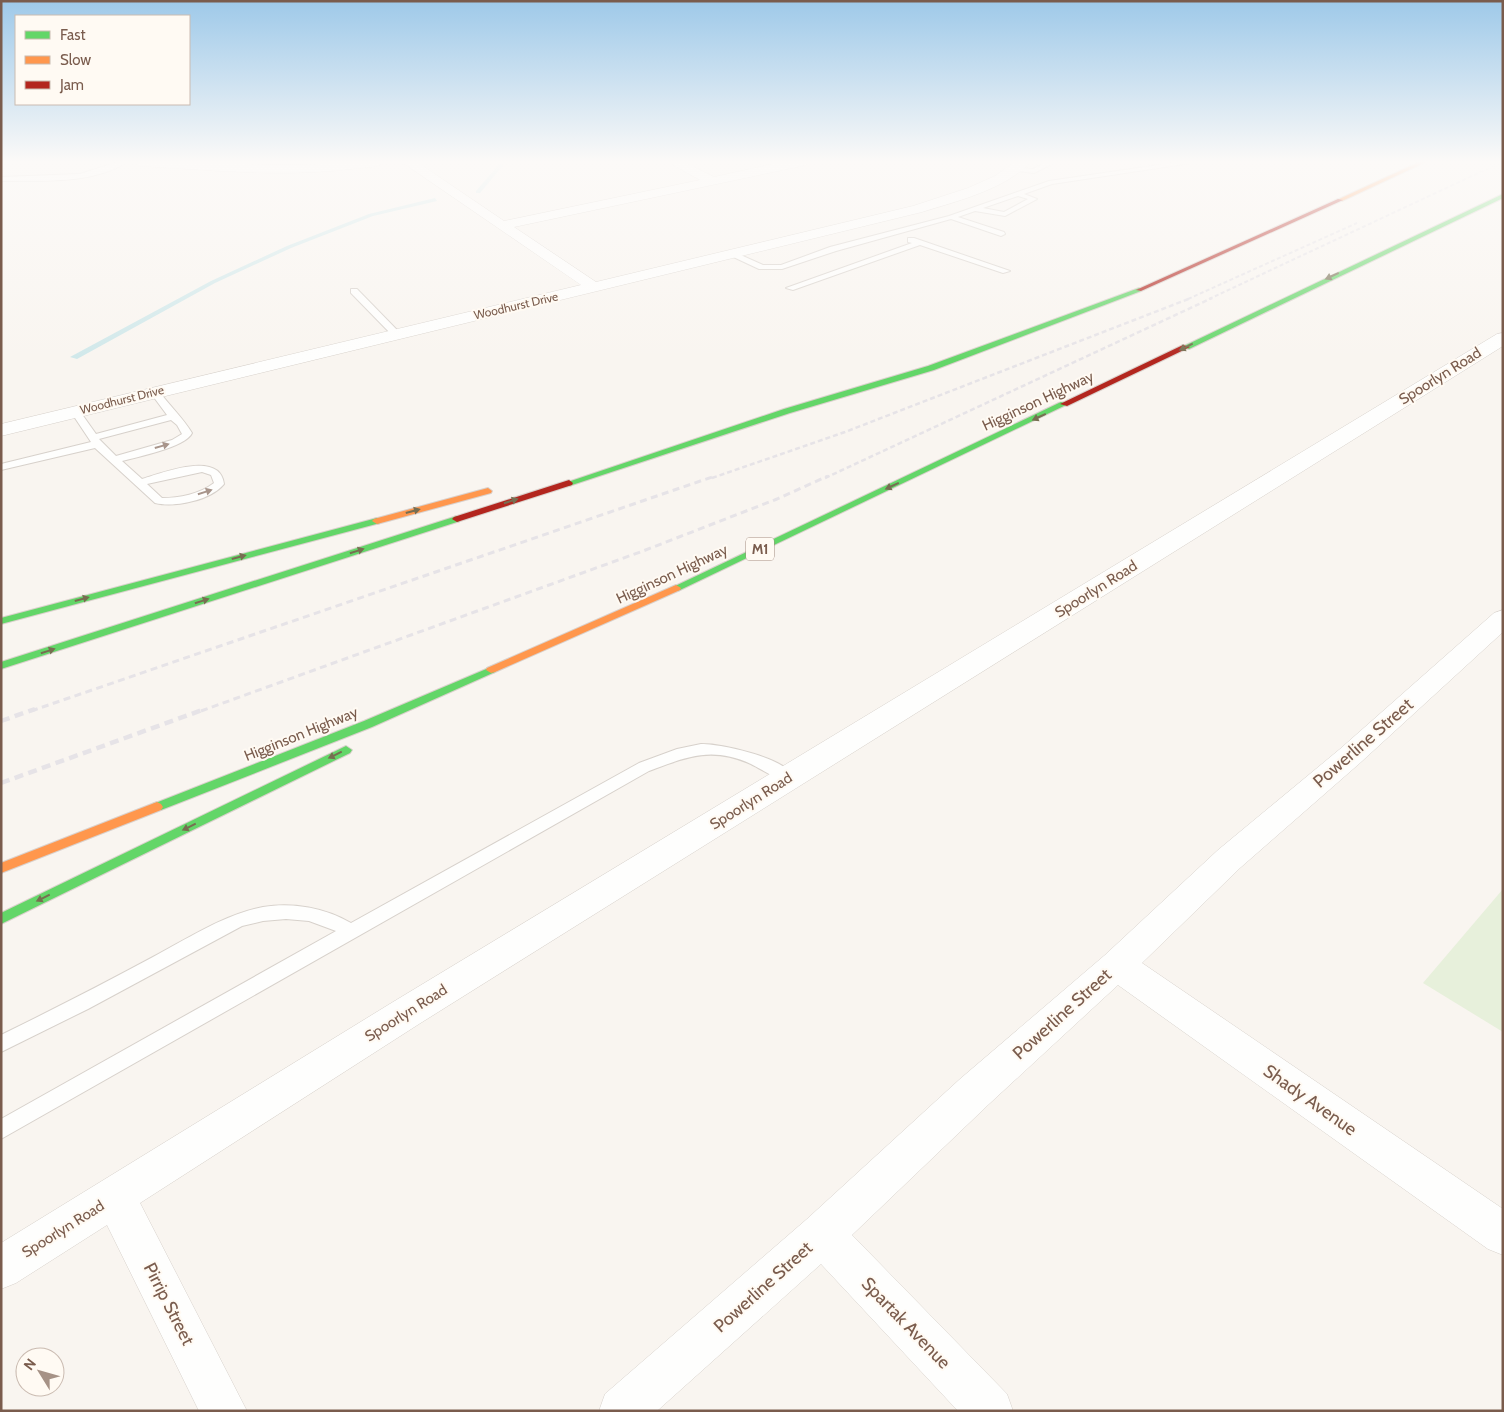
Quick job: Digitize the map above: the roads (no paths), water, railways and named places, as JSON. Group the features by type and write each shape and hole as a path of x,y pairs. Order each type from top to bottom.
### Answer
{"highway":[{"path":"595,462 787,411 931,368 1144,289 1279,228"},
{"name":"Higginson Highway","path":"1,868 368,724 630,610 1436,228"},
{"path":"1,666 787,411"},
{"path":"1,620 499,488"},
{"path":"408,719 630,610"},
{"path":"1,919 355,745"}],"street":[{"path":"508,228 596,288"},
{"name":"Woodhurst Drive","path":"1,430 396,334 596,288 834,228"},
{"name":"Spoorlyn Road","path":"1,1268 406,1013 1503,338"},
{"name":"Powerline Street","path":"622,1411 822,1234 974,1092 1117,965 1229,859 1350,756 1503,618"},
{"name":"Shady Avenue","path":"1117,965 1503,1234"},
{"name":"Pirrip Street","path":"115,1196 224,1411"},
{"name":"Spartak Avenue","path":"822,1234 990,1411"}],"lane":[{"path":"731,254 762,267 774,268 833,249 913,228"},
{"path":"983,228 1001,234"},
{"path":"891,234 1006,271"},
{"path":"790,288 919,243"},
{"path":"354,291 396,334"},
{"path":"115,460 182,439 187,433 155,392"},
{"path":"76,412 95,441 158,500 167,502 211,490 219,484 219,479 213,471 207,468 140,483"},
{"path":"1,467 95,441 173,416"},
{"path":"1,1130 644,767 688,751 713,749 739,753 767,764 789,778"},
{"path":"1,1044 93,998 232,924 264,914 299,913 336,921 351,931"}],"waterway":[{"path":"74,357 213,282 289,247 338,228"}],"railway":[{"path":"1188,299 1346,228"},
{"path":"1209,299 1361,228"},
{"path":"712,478 845,432 1191,298"},
{"path":"825,478 1212,298"},
{"path":"31,711 715,476"},
{"path":"201,711 643,551 777,499 828,476"},
{"path":"1,721 35,709"},
{"path":"1,783 205,709"}]}
